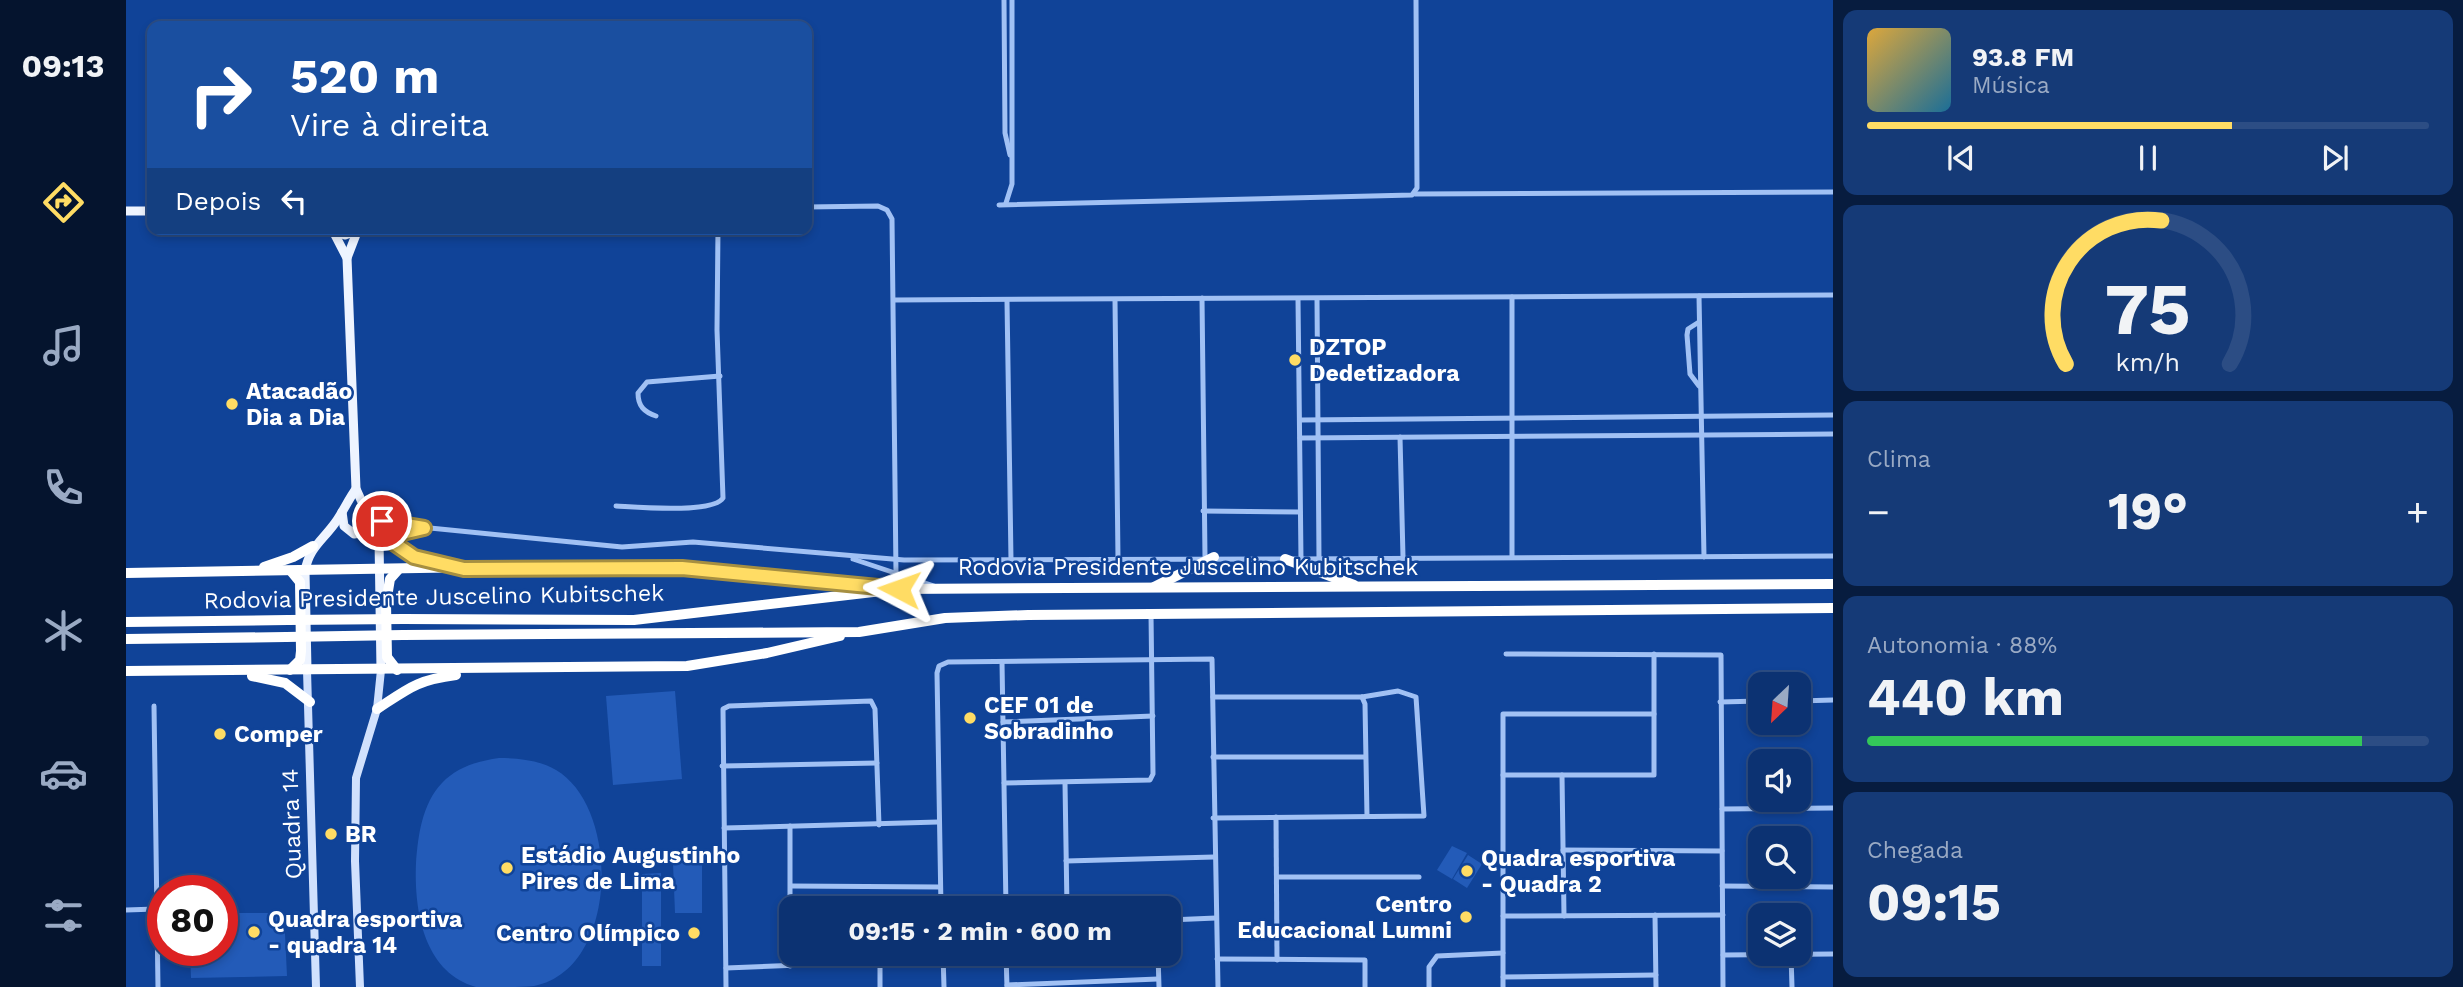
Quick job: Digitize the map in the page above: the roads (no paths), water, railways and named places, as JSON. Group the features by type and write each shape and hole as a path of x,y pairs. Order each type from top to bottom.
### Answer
{"highway":[{"path":"372,521 382,538 414,557 464,569"},
{"path":"250,571 293,557 313,546"},
{"path":"1150,589 1210,557"},
{"path":"1285,559 1359,588"},
{"path":"126,573 682,568 899,589"},
{"path":"305,584 319,570"},
{"path":"397,670 387,657 386,603 390,579 398,570"},
{"path":"290,670 301,656 300,582 291,571"},
{"name":"Rodovia Presidente Juscelino Kubitschek","path":"126,622 634,620 899,589 1833,584"},
{"name":"Rodovia Presidente Juscelino Kubitschek","path":"126,639 859,632 980,616 1833,608"},
{"path":"179,672 505,670 709,663 859,632"},
{"path":"377,709 407,688 427,679 505,670"},
{"path":"126,671 262,676 285,682 310,702"}],"main road":[{"path":"126,211 147,211"},
{"path":"335,235 347,258 356,489 372,521 366,532 354,534 344,526 342,512"},
{"path":"347,258 357,235"},
{"path":"307,670 305,571 313,546 342,512 356,489"},
{"path":"360,987 356,778 377,709 381,670 379,570 382,538"},
{"name":"Quadra 14","path":"307,670 316,987"}],"street":[{"path":"1004,0 1005,133 1012,161"},
{"path":"1012,0 1012,193 1002,204 1415,194 1833,192"},
{"path":"1415,194 1416,0"},
{"path":"812,207 883,208 892,219 896,573"},
{"path":"615,506 702,507 721,502 724,493 717,330 718,235"},
{"path":"894,300 1833,295"},
{"path":"1699,296 1699,416 1704,557"},
{"path":"1512,297 1512,556"},
{"path":"1202,298 1203,511 1210,557"},
{"path":"1298,299 1301,559"},
{"path":"1317,299 1320,558"},
{"path":"1115,300 1118,559"},
{"path":"1007,301 1011,560"},
{"path":"1699,322 1688,330 1687,335 1690,374 1700,387"},
{"path":"656,416 647,413 638,401 638,393 647,382 720,376"},
{"path":"1301,420 1833,415"},
{"path":"1300,438 1833,433"},
{"path":"1400,437 1403,557"},
{"path":"366,506 389,524 424,528 622,547 694,542 895,559 1833,556"},
{"path":"1203,511 1300,512"},
{"path":"382,538 424,528"},
{"path":"844,556 943,590"},
{"path":"1004,783 1150,780 1153,774 1151,614"},
{"path":"1506,654 1721,655 1723,987"},
{"path":"1503,775 1654,775 1654,654"},
{"path":"940,896 939,666 948,662 1212,659 1218,987"},
{"path":"1002,662 1006,896"},
{"path":"1213,697 1362,697 1398,691 1416,697 1424,816 1213,818"},
{"path":"1362,697 1365,704 1367,816"},
{"path":"1811,701 1833,700"},
{"path":"726,987 723,709 729,706 871,701 875,709 879,825"},
{"path":"1720,702 1748,701"},
{"path":"154,706 156,875"},
{"path":"1503,987 1503,714 1654,714"},
{"path":"1003,722 1153,716"},
{"path":"1213,757 1365,757"},
{"path":"722,766 877,763"},
{"path":"1562,775 1564,916"},
{"path":"1065,783 1067,896"},
{"path":"1721,809 1833,808"},
{"path":"1276,817 1277,960"},
{"path":"724,828 938,822"},
{"path":"790,826 791,896"},
{"path":"1563,850 1722,850"},
{"path":"1066,861 1214,858"},
{"path":"1277,877 1419,877"},
{"path":"791,886 940,887"},
{"path":"1722,887 1833,887"},
{"path":"126,910 147,909"},
{"path":"1655,915 1656,987"},
{"path":"1503,916 1723,915"},
{"path":"1181,919 1216,918"},
{"path":"1429,987 1429,967 1437,956 1503,953"},
{"path":"1811,954 1833,954"},
{"path":"1723,955 1748,955"},
{"path":"1217,959 1365,960 1365,987"},
{"path":"157,966 158,987"},
{"path":"726,968 790,966"},
{"path":"877,966 880,987"},
{"path":"944,966 944,987"},
{"path":"1007,966 1007,986 1158,979"},
{"path":"1158,966 1159,987"},
{"path":"1791,966 1792,987"},
{"path":"1503,976 1656,975"}],"place":[{"name":"DZTOP Dedetizadora","path":"1295,360"},
{"name":"Atacadão Dia a Dia","path":"232,404"},
{"name":"CEF 01 de Sobradinho","path":"970,718"},
{"name":"Comper","path":"220,734"},
{"name":"BR","path":"331,834"},
{"name":"Estádio Augustinho Pires de Lima","path":"507,868"},
{"name":"Quadra esportiva - Quadra 2","path":"1467,871"},
{"name":"Centro Educacional Lumni","path":"1466,917"},
{"name":"Quadra esportiva - quadra 14","path":"254,932"},
{"name":"Centro Olímpico","path":"694,933"}]}
